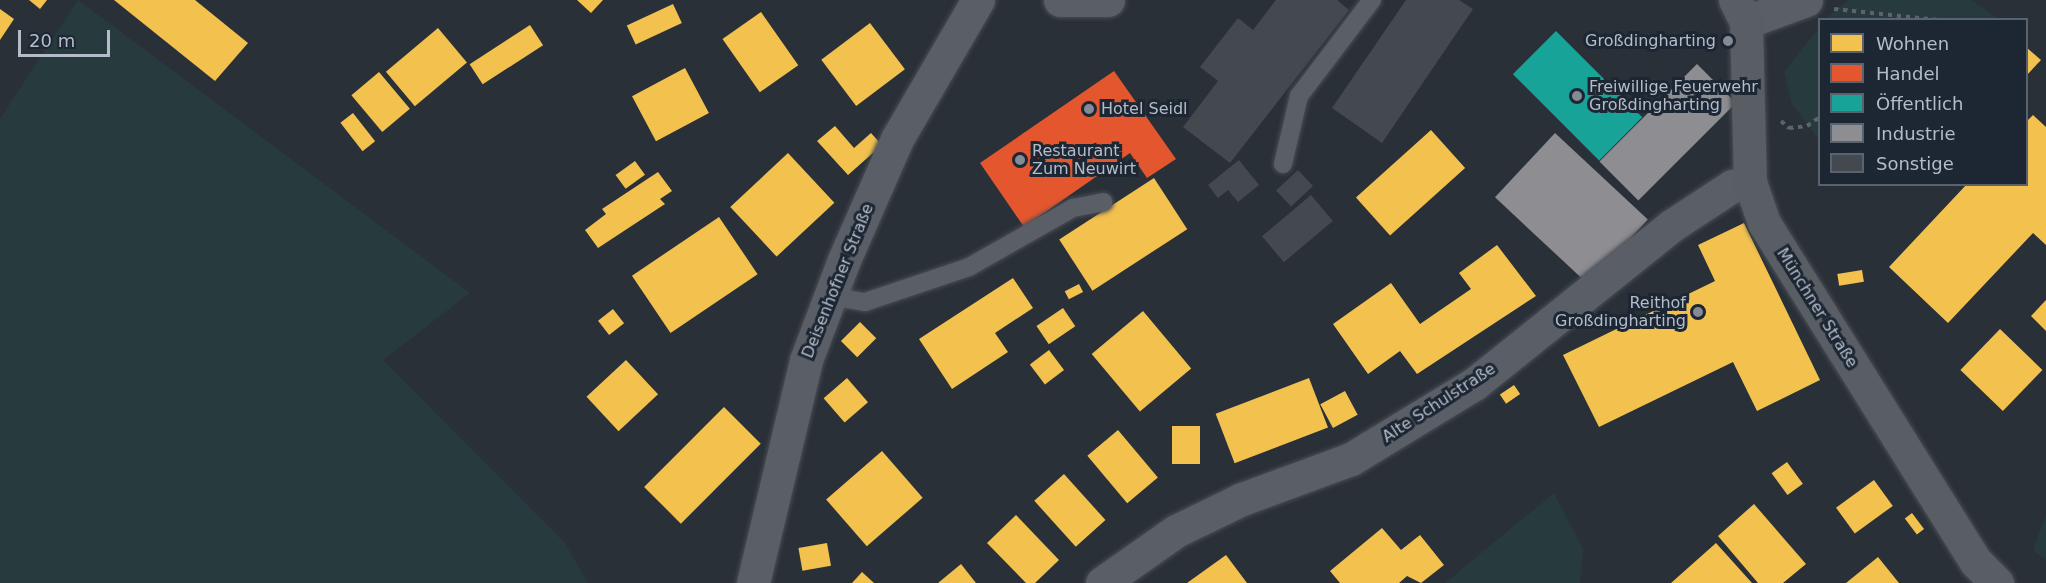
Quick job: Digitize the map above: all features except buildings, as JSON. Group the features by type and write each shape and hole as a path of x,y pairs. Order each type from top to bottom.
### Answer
{"street":[{"name":"Deisenhofner Straße","path":"753,583 806,360 830,296 897,139 978,0"},
{"path":"1060,0 1108,0"},
{"path":"1741,11 1806,0"},
{"name":"Münchner Straße","path":"1741,11 1750,182 1764,223 1815,308 1976,562 1996,583"},
{"name":"Alte Schulstraße","path":"1102,583 1176,531 1242,499 1351,459 1465,389 1574,309 1671,226 1732,186 1750,182"}],"lane":[{"path":"1283,164 1299,96 1372,0"},
{"path":"830,296 865,302 969,267 1073,208 1103,202"}],"path":[{"path":"1830,0 1834,9 1913,18"},
{"path":"1775,116 1789,128 1807,126 1818,118"}],"green space":[{"path":"78,0 470,293 383,360 565,543 588,583 0,583 0,119"},
{"path":"1848,0 1971,0 1997,18 1827,18"},
{"path":"1818,29 1818,139 1792,104 1784,72"},
{"path":"1554,493 1583,549 1580,583 1445,583"},
{"path":"2046,515 2046,560 2033,550"}],"place":[{"name":"Großdingharting","path":"1728,41"},
{"name":"Freiwillige Feuerwehr Großdingharting","path":"1577,96"},
{"name":"Hotel Seidl","path":"1089,109"},
{"name":"Restaurant Zum Neuwirt","path":"1020,160"},
{"name":"Reithof Großdingharting","path":"1698,312"}]}
